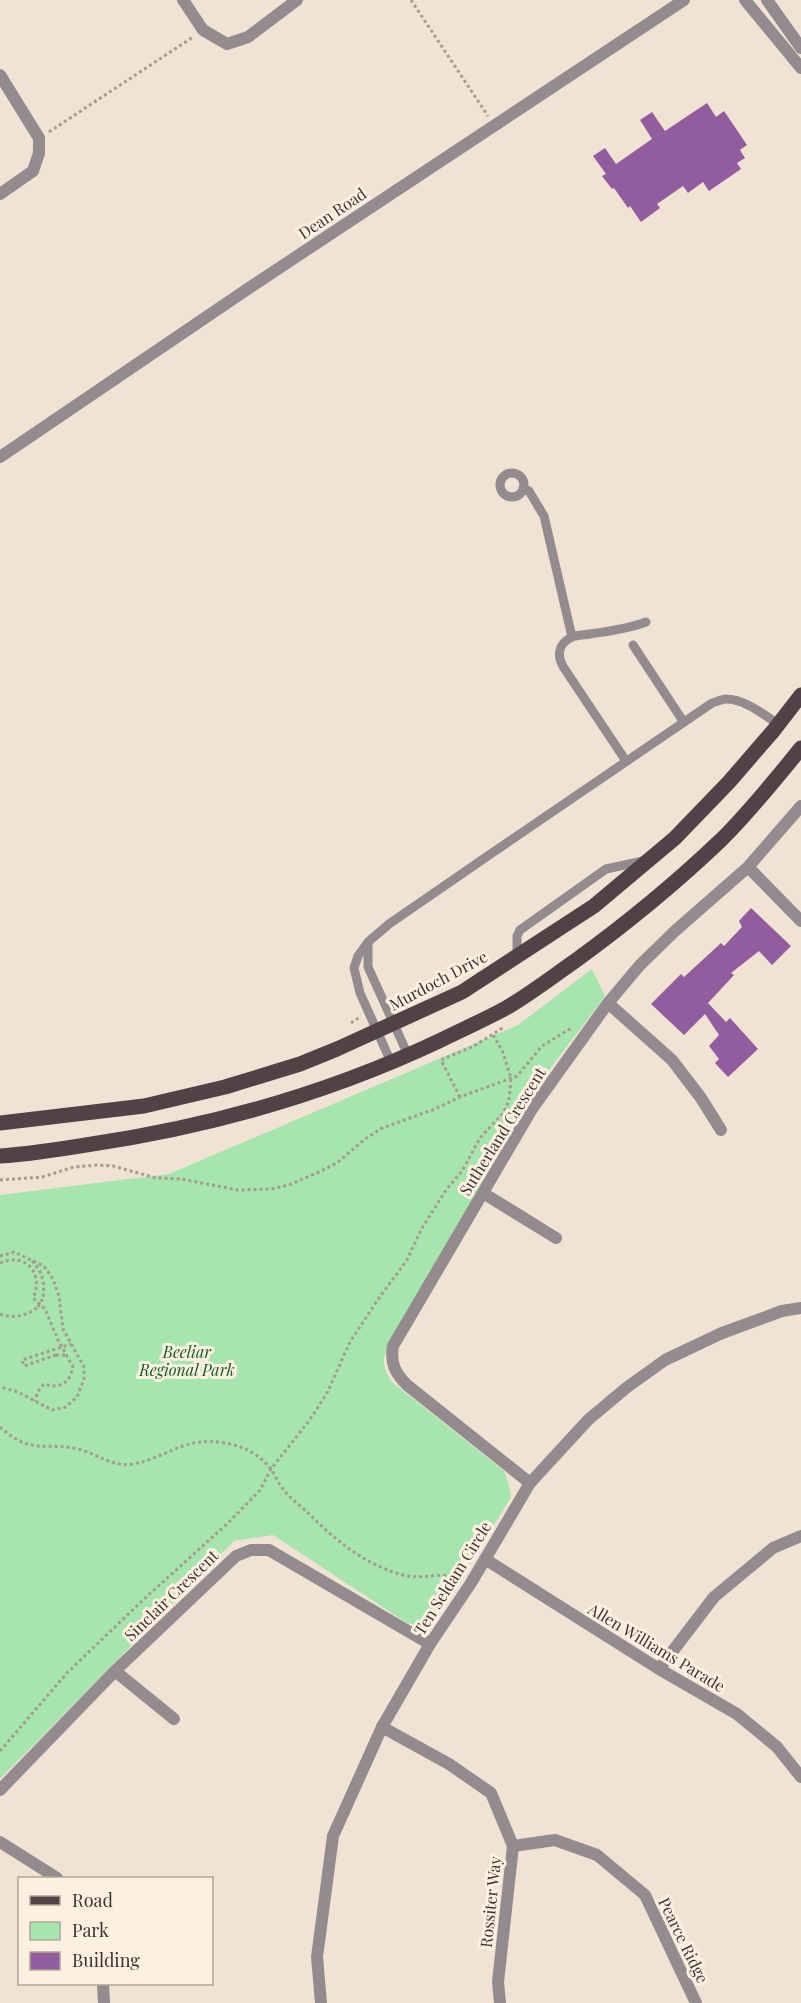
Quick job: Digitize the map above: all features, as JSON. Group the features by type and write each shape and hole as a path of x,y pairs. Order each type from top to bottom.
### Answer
{"main road":[{"name":"Murdoch Drive","path":"0,1123 144,1106 225,1087 300,1064 462,992 594,906 675,838 729,782 801,695"},
{"path":"0,1156 38,1153 127,1139 228,1118 293,1099 392,1062 505,1008 614,933 687,872 724,837 801,748"}],"street":[{"path":"183,0 203,30 227,44 248,37 297,0"},
{"name":"Dean Road","path":"0,457 684,0"},
{"path":"745,0 801,68"},
{"path":"767,0 801,48"},
{"path":"0,75 39,138 39,153 33,171 0,194"},
{"name":"Sutherland Crescent","path":"530,1483 397,1375 392,1360 393,1346 532,1109 608,1003 640,965 675,931 748,867 801,806"},
{"path":"748,867 801,921"},
{"path":"608,1003 672,1060 701,1098 721,1130"},
{"path":"483,1193 556,1238"},
{"name":"Ten Seldam Circle","path":"321,2003 317,1957 333,1836 382,1727 430,1644 471,1583 530,1483 588,1420 658,1365 722,1333 782,1311 801,1308"},
{"path":"658,1669 714,1596 773,1548 801,1536"},
{"name":"Sinclair Crescent","path":"0,1790 115,1671 236,1556 251,1550 269,1550 430,1644"},
{"name":"Allen Williams Parade","path":"485,1559 658,1669 737,1714 777,1747 801,1777"},
{"path":"115,1671 174,1719"},
{"name":"Rossiter Way","path":"382,1727 449,1764 491,1793 513,1846 498,1982 500,2003"},
{"name":"Pearce Ridge","path":"513,1846 555,1840 597,1855 645,1894 696,2003"},
{"path":"0,1842 55,1877"},
{"path":"103,1985 104,2003"}],"lane":[{"path":"524,488 529,491 544,516 572,637"},
{"path":"626,760 559,659 558,653 562,645 572,637 634,627 646,622"},
{"path":"633,645 683,721"},
{"path":"392,1062 360,993 354,968 358,956 368,942 389,924 712,703 726,699 754,708 778,724"},
{"path":"517,957 517,936 520,930 606,868 648,860"},
{"path":"368,942 368,967 408,1055"}],"path":[{"path":"411,0 489,116"},
{"path":"39,138 203,30"},
{"path":"447,982 464,971"},
{"path":"460,1097 441,1060 474,1046 511,1022 505,1008"},
{"path":"351,1023 368,1011"},
{"path":"0,1751 67,1673 228,1523 260,1490 271,1469 309,1421 321,1403 350,1342 407,1260 422,1228 446,1190 462,1171 480,1138 503,1113 509,1101 511,1078 502,1050 493,1035"},
{"path":"0,1256 14,1252 44,1266 53,1279 61,1307 63,1329 84,1367 84,1379 77,1396 66,1407 52,1410 18,1392 0,1387"},
{"path":"16,1260 18,1254"},
{"path":"0,1314 15,1317 30,1313 38,1308 43,1298 44,1281 40,1272 28,1258"},
{"path":"0,1263 16,1260 31,1267 38,1284 33,1298 45,1309 73,1367 71,1377 63,1385 52,1387 44,1384 34,1401"},
{"path":"66,1355 56,1354 24,1366 22,1360 71,1345"},
{"path":"0,1427 12,1438 32,1447 81,1450 116,1464 144,1461 196,1442 225,1443 242,1447 271,1469 283,1489 330,1535 361,1555 380,1566 409,1576 455,1576 471,1583"}],"green space":[{"name":"Beeliar Regional Park","path":"592,969 605,996 528,1098 385,1353 386,1372 393,1383 504,1471 509,1485 511,1497 439,1616 423,1624 407,1623 273,1535 234,1541 0,1779 0,1195 169,1174 518,1025"}],"building":[{"path":"707,103 716,117 724,111 747,145 740,150 745,158 737,163 741,169 709,191 703,182 688,193 683,186 657,204 660,208 641,222 630,206 628,208 602,176 606,174 593,156 605,148 616,164 652,139 640,120 652,112 665,131"},
{"path":"751,908 791,946 772,965 759,951 731,973 734,975 708,1003 726,1022 730,1018 758,1049 728,1077 715,1063 719,1059 709,1046 719,1035 705,1014 684,1035 651,1004 681,974 684,977 721,943 724,946 742,927 739,921"}]}
